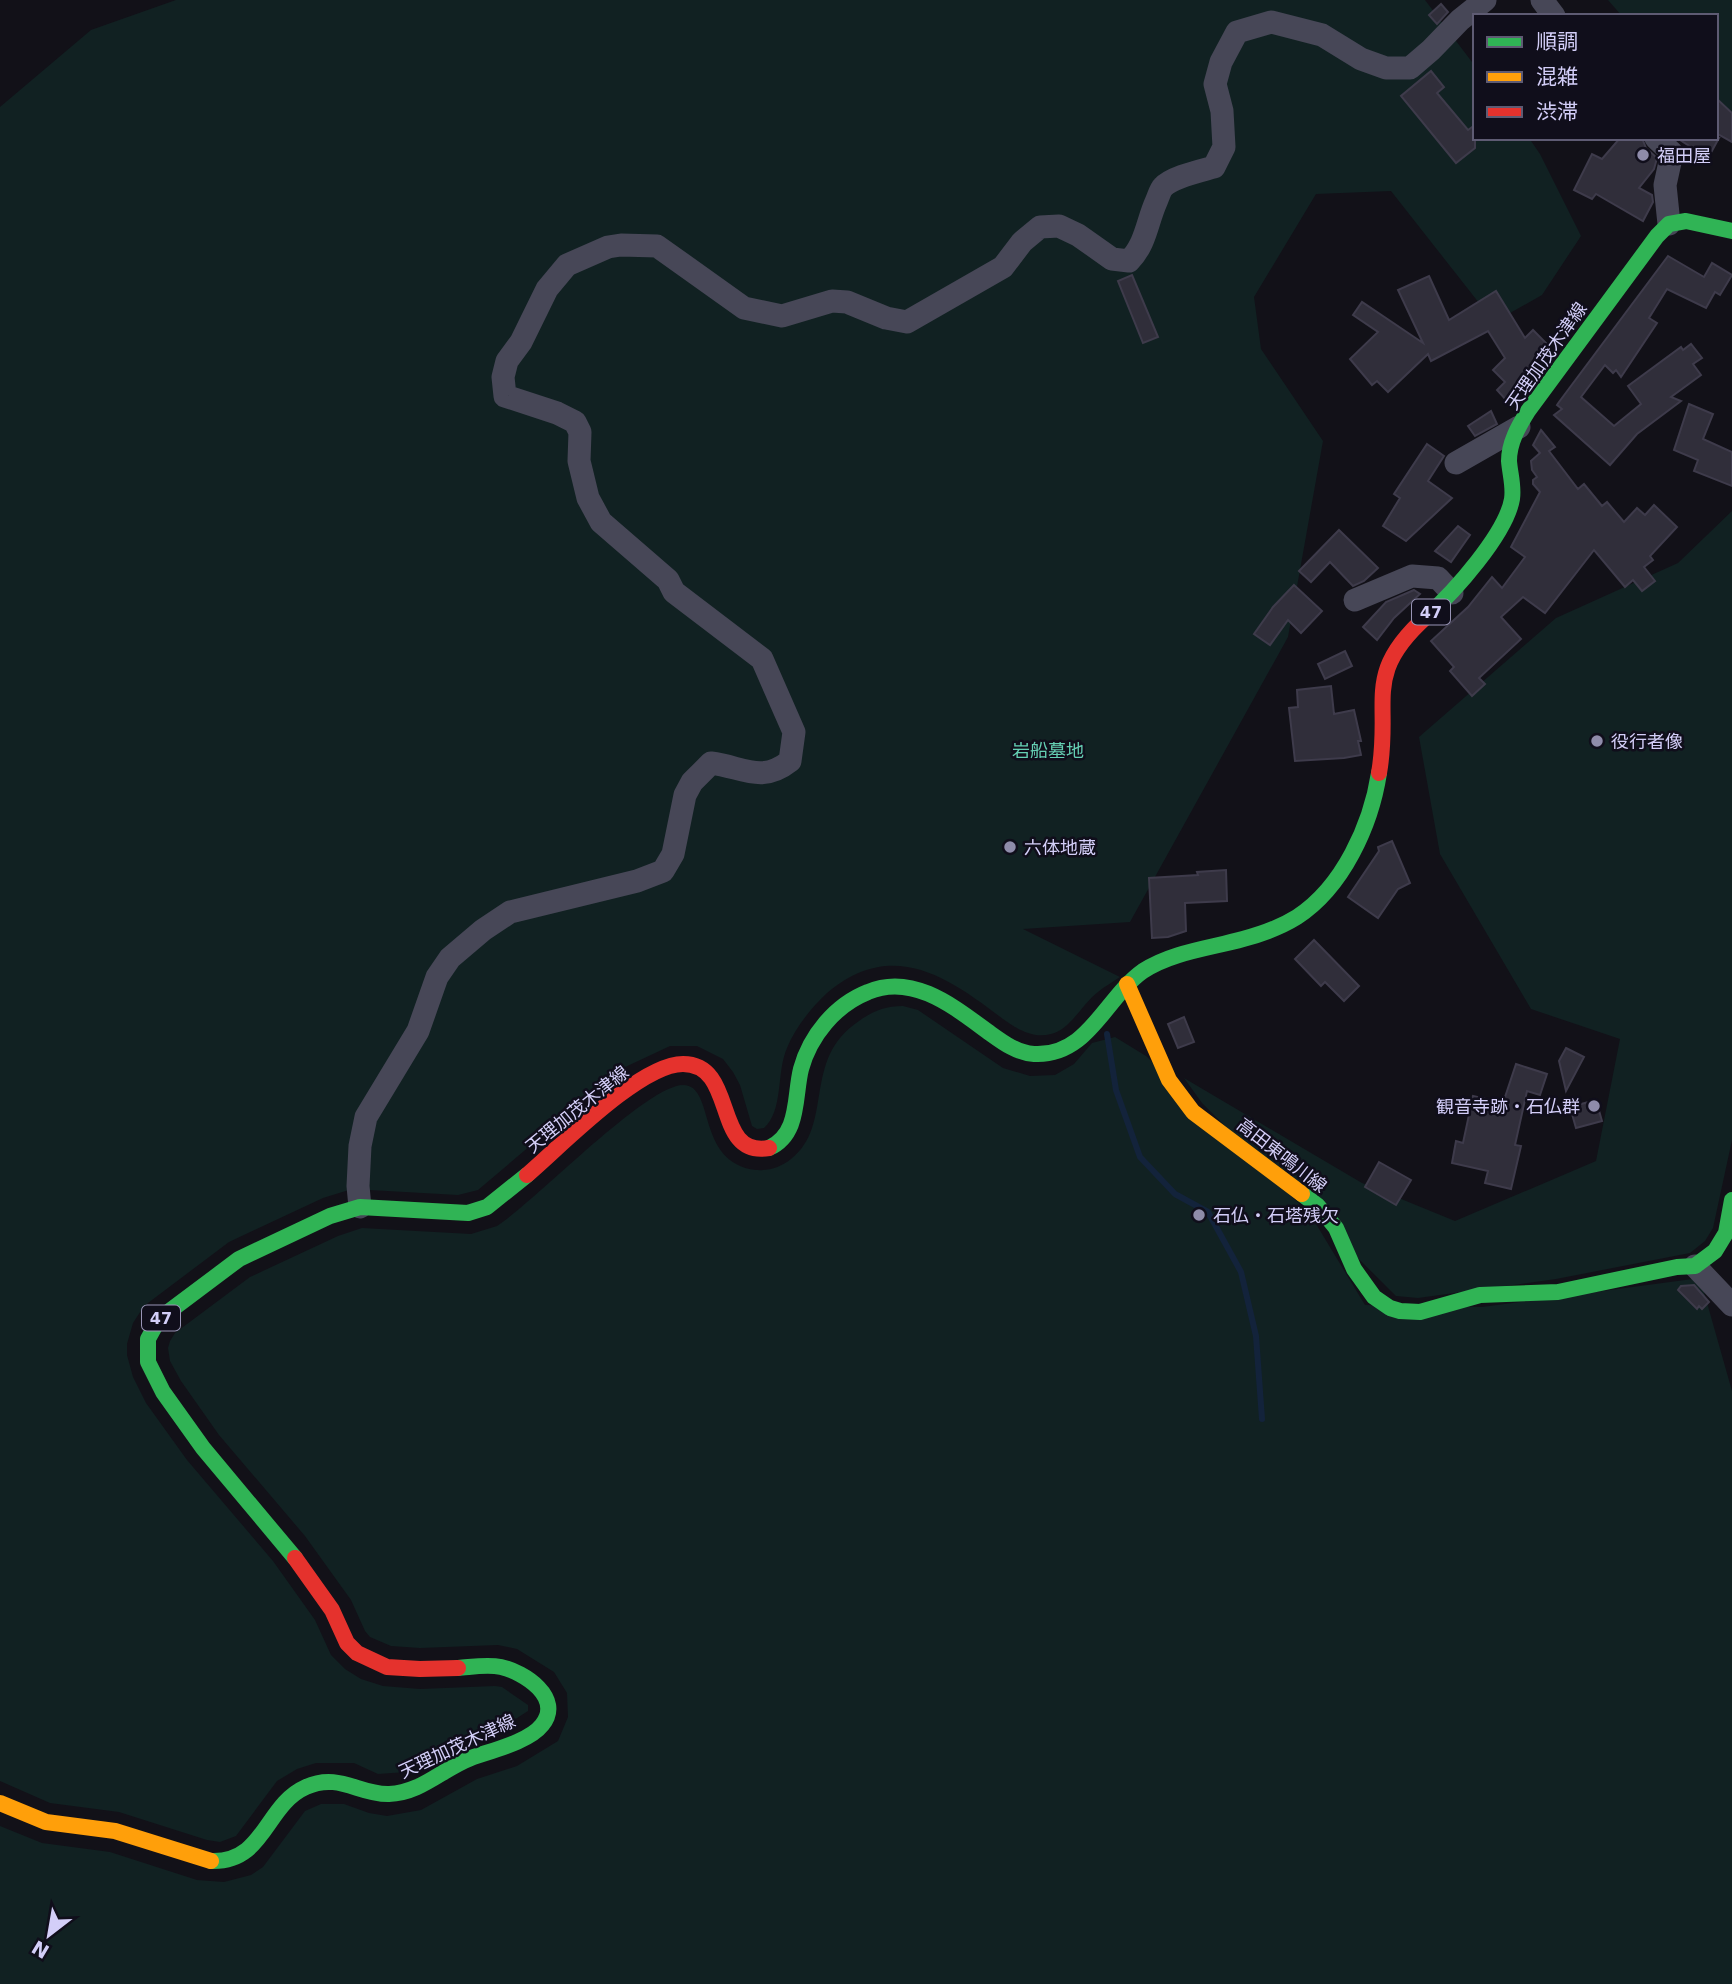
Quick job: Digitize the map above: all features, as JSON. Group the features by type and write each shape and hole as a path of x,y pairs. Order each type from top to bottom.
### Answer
{"main road":[{"path":"1669,224 1686,220 1732,231"},
{"name":"天理加茂木津線","path":"0,1803 46,1822 115,1831 202,1859 222,1861 241,1856 249,1850 290,1795 305,1787 318,1782 349,1783 361,1789 387,1794 413,1790 469,1759 508,1746 542,1726 548,1713 544,1693 534,1683 509,1669 496,1666 420,1669 387,1667 357,1653 347,1643 332,1610 289,1549 203,1448 163,1392 148,1362 146,1346 159,1319 239,1259 330,1216 360,1207 457,1214 487,1207 632,1086 675,1065 701,1068 717,1082 733,1131 739,1141 752,1148 774,1146 793,1123 801,1070 805,1056 819,1032 841,1008 864,993 878,988 905,986 927,991 1012,1048 1024,1053 1042,1055 1062,1052 1080,1039 1127,984 1167,959 1246,940 1286,924 1317,901 1342,870 1365,822 1381,766 1381,695 1388,664 1403,638 1452,593 1481,556 1512,500 1509,451 1519,428 1536,398 1657,236 1669,224"},
{"name":"高田東鳴川線","path":"1127,984 1169,1080 1193,1112 1318,1206 1336,1228 1354,1269 1374,1297 1390,1308 1420,1312 1480,1295 1558,1292 1677,1266 1695,1266"},
{"path":"1695,1266 1715,1251 1726,1233 1732,1200"}],"street":[{"path":"360,1207 360,1146 366,1117 418,1031 437,977 450,958 483,930 510,912 637,881 663,871 673,854 685,795 692,782 711,763 761,774 781,768 790,761 794,732 762,659 674,592 668,580 601,522 588,498 579,461 580,432 575,422 557,412 505,396 503,377 507,361 521,342 547,289 567,265 608,247 657,246 744,308 782,316 832,301 847,302 886,318 907,322 1003,267 1022,242 1040,228 1059,226 1078,235 1112,259 1129,261 1144,240 1163,187 1187,175 1214,167 1219,157 1224,146 1222,111 1215,84 1221,62 1237,32 1271,22 1322,35 1361,59 1386,68 1410,68 1485,0"},
{"path":"1659,140 1672,153 1665,185 1669,224"},
{"path":"1456,463 1519,428"},
{"path":"1355,600 1412,576 1438,578 1452,593"},
{"path":"1695,1266 1732,1305"}],"green space":[{"name":"岩船墓地","path":"176,0 1425,0 1473,63 1473,140 1530,140 1581,236 1542,295 1494,322 1391,191 1316,194 1254,297 1261,349 1323,441 1288,637 1130,922 1023,929 1120,977 1092,997 1064,1027 1051,1034 1032,1034 1014,1026 940,977 918,969 896,966 874,968 851,977 827,993 799,1026 784,1058 774,1111 764,1128 757,1129 752,1126 740,1085 723,1059 697,1046 670,1046 621,1069 478,1190 458,1195 352,1189 323,1198 229,1242 144,1306 133,1323 127,1355 133,1377 146,1403 187,1460 273,1561 315,1620 331,1655 345,1669 361,1679 383,1686 420,1689 495,1686 502,1687 528,1705 528,1711 500,1729 461,1741 406,1772 378,1774 354,1763 316,1763 297,1769 277,1781 236,1836 220,1842 119,1812 50,1803 0,1781 0,107 91,30"},
{"path":"1608,0 1732,0 1732,140 1718,124 1718,14 1620,14"},
{"path":"1732,511 1732,1140 1713,1228 1705,1241 1690,1253 1556,1279 1418,1298 1396,1296 1202,1103 1184,1078 1362,1183 1455,1221 1596,1161 1620,1039 1531,1009 1440,854 1419,737 1556,618 1678,563"},
{"path":"903,1006 918,1010 1003,1068 1030,1076 1055,1075 1074,1064 1092,1043 1115,1037 1146,1056 1310,1214 1365,1305 1482,1307 1700,1278 1732,1391 1732,1984 0,1984 0,1826 42,1843 110,1852 197,1880 224,1882 251,1875 263,1867 305,1811 321,1804 344,1804 387,1816 421,1810 477,1779 517,1766 558,1741 568,1717 567,1693 554,1672 517,1649 498,1645 420,1648 391,1646 370,1637 351,1600 305,1536 219,1435 181,1381 170,1361 168,1348 175,1333 250,1277 338,1236 362,1228 471,1234 497,1226 618,1123 666,1090 683,1085 693,1088 700,1097 715,1140 724,1154 737,1164 756,1170 779,1166 791,1159 804,1145 812,1128 830,1054 841,1036 874,1012"}],"building":[{"path":"1441,4 1448,12 1437,24 1429,15"},
{"path":"1431,71 1444,87 1437,93 1468,130 1473,126 1475,148 1456,163 1401,96"},
{"path":"1718,100 1732,113 1732,142 1718,134"},
{"path":"1618,140 1643,140 1646,148 1657,158 1654,169 1639,188 1652,195 1653,202 1643,221 1596,194 1592,199 1574,190 1592,154 1602,159"},
{"path":"1680,140 1718,140 1708,158"},
{"path":"1668,256 1704,277 1712,263 1732,275 1720,295 1715,292 1706,308 1667,289 1649,318 1657,323 1621,377 1616,370 1613,373 1605,365 1581,397 1614,426 1641,404 1628,386 1681,347 1683,350 1691,344 1702,358 1693,364 1701,375 1671,397 1681,401 1637,434 1610,465 1554,415 1562,409 1557,405 1559,402"},
{"path":"1132,275 1158,337 1143,343 1118,281"},
{"path":"1429,276 1449,320 1496,291 1525,338 1533,330 1549,346 1507,401 1497,390 1505,382 1493,370 1505,358 1488,331 1431,361 1428,354 1388,392 1377,381 1372,385 1350,359 1378,332 1353,315 1362,302 1423,343 1398,290"},
{"path":"1689,404 1713,414 1703,439 1732,452 1732,486 1694,471 1698,460 1674,450"},
{"path":"1491,411 1497,424 1475,436 1468,426"},
{"path":"1541,430 1555,447 1549,451 1578,489 1584,484 1602,506 1607,502 1624,522 1637,508 1645,515 1654,505 1677,527 1650,556 1653,560 1644,567 1655,581 1642,591 1633,580 1625,587 1594,550 1545,613 1523,597 1501,617 1521,639 1479,678 1485,684 1472,696 1450,671 1454,667 1431,641 1468,607 1492,577 1502,588 1525,557 1511,547 1540,492 1533,484 1537,477 1532,470 1531,461 1540,453 1533,445"},
{"path":"1427,444 1444,456 1428,481 1452,498 1406,541 1383,526 1400,498 1394,494"},
{"path":"1458,526 1470,535 1451,562 1435,551"},
{"path":"1339,530 1378,568 1364,581 1353,586 1330,562 1311,582 1299,571"},
{"path":"1294,585 1322,611 1301,633 1288,620 1270,645 1254,634 1273,607"},
{"path":"1414,590 1420,594 1394,618 1377,640 1363,627 1386,602"},
{"path":"1345,651 1352,666 1325,679 1318,664"},
{"path":"1331,686 1334,714 1354,710 1361,741 1358,741 1361,755 1295,761 1289,708 1298,707 1297,690"},
{"path":"1392,841 1410,883 1398,889 1378,918 1348,897 1379,851 1378,847"},
{"path":"1226,870 1227,901 1185,903 1186,931 1168,937 1152,938 1149,878"},
{"path":"1314,940 1359,986 1344,1001 1325,982 1321,986 1295,959"},
{"path":"1184,1017 1194,1042 1178,1048 1168,1024"},
{"path":"1566,1048 1584,1057 1566,1091 1559,1061"},
{"path":"1516,1064 1547,1074 1540,1095 1527,1091 1515,1145 1521,1146 1511,1189 1485,1183 1488,1171 1452,1163 1456,1141 1463,1143 1473,1096 1503,1103"},
{"path":"1596,1100 1602,1121 1576,1128 1570,1107"},
{"path":"1379,1162 1411,1180 1396,1205 1365,1187"},
{"path":"1694,1285 1709,1302 1702,1309 1699,1306 1697,1309 1678,1290 1681,1286"}],"waterway":[{"path":"1107,1034 1116,1090 1140,1157 1175,1194 1208,1212 1241,1272 1256,1336 1262,1419"}],"traffic: fast":[{"path":"1427,616 1477,562 1508,513 1512,499 1509,454 1524,417 1657,236 1669,224 1686,221 1732,231"},
{"path":"769,1148 779,1142 791,1124 801,1069 817,1034 835,1013 856,998 884,987 916,989 946,1003 1015,1049 1034,1054 1053,1052 1068,1046 1082,1036 1143,971 1166,959 1271,930 1297,917 1313,904 1341,872 1362,834 1379,773"},
{"path":"295,1558 203,1448 163,1392 148,1362 148,1339 159,1319 239,1259 330,1216 360,1207 468,1213 487,1207 527,1175"},
{"path":"1302,1194 1318,1206 1336,1228 1354,1269 1374,1297 1390,1308 1420,1312 1480,1295 1558,1292 1677,1267 1695,1266 1715,1251 1726,1233 1732,1200"},
{"path":"211,1861 229,1859 243,1853 254,1843 281,1806 292,1795 306,1787 329,1782 378,1793 401,1793 471,1758 519,1741 542,1725 548,1705 545,1696 530,1680 501,1667 458,1668"}],"traffic: slow":[{"path":"1127,984 1169,1080 1193,1112 1302,1194"},
{"path":"0,1803 46,1822 115,1831 211,1861"}],"traffic: jam":[{"path":"1379,773 1386,672 1393,655 1427,616"},
{"path":"527,1175 624,1091 645,1077 683,1064 700,1068 712,1079 739,1139 751,1147 769,1148"},
{"path":"295,1558 332,1610 347,1643 357,1653 387,1667 458,1668"}],"place":[{"name":"福田屋","path":"1643,155"},
{"name":"役行者像","path":"1597,741"},
{"name":"六体地蔵","path":"1010,847"},
{"name":"観音寺跡・石仏群","path":"1594,1106"},
{"name":"石仏・石塔残欠","path":"1199,1215"}]}
